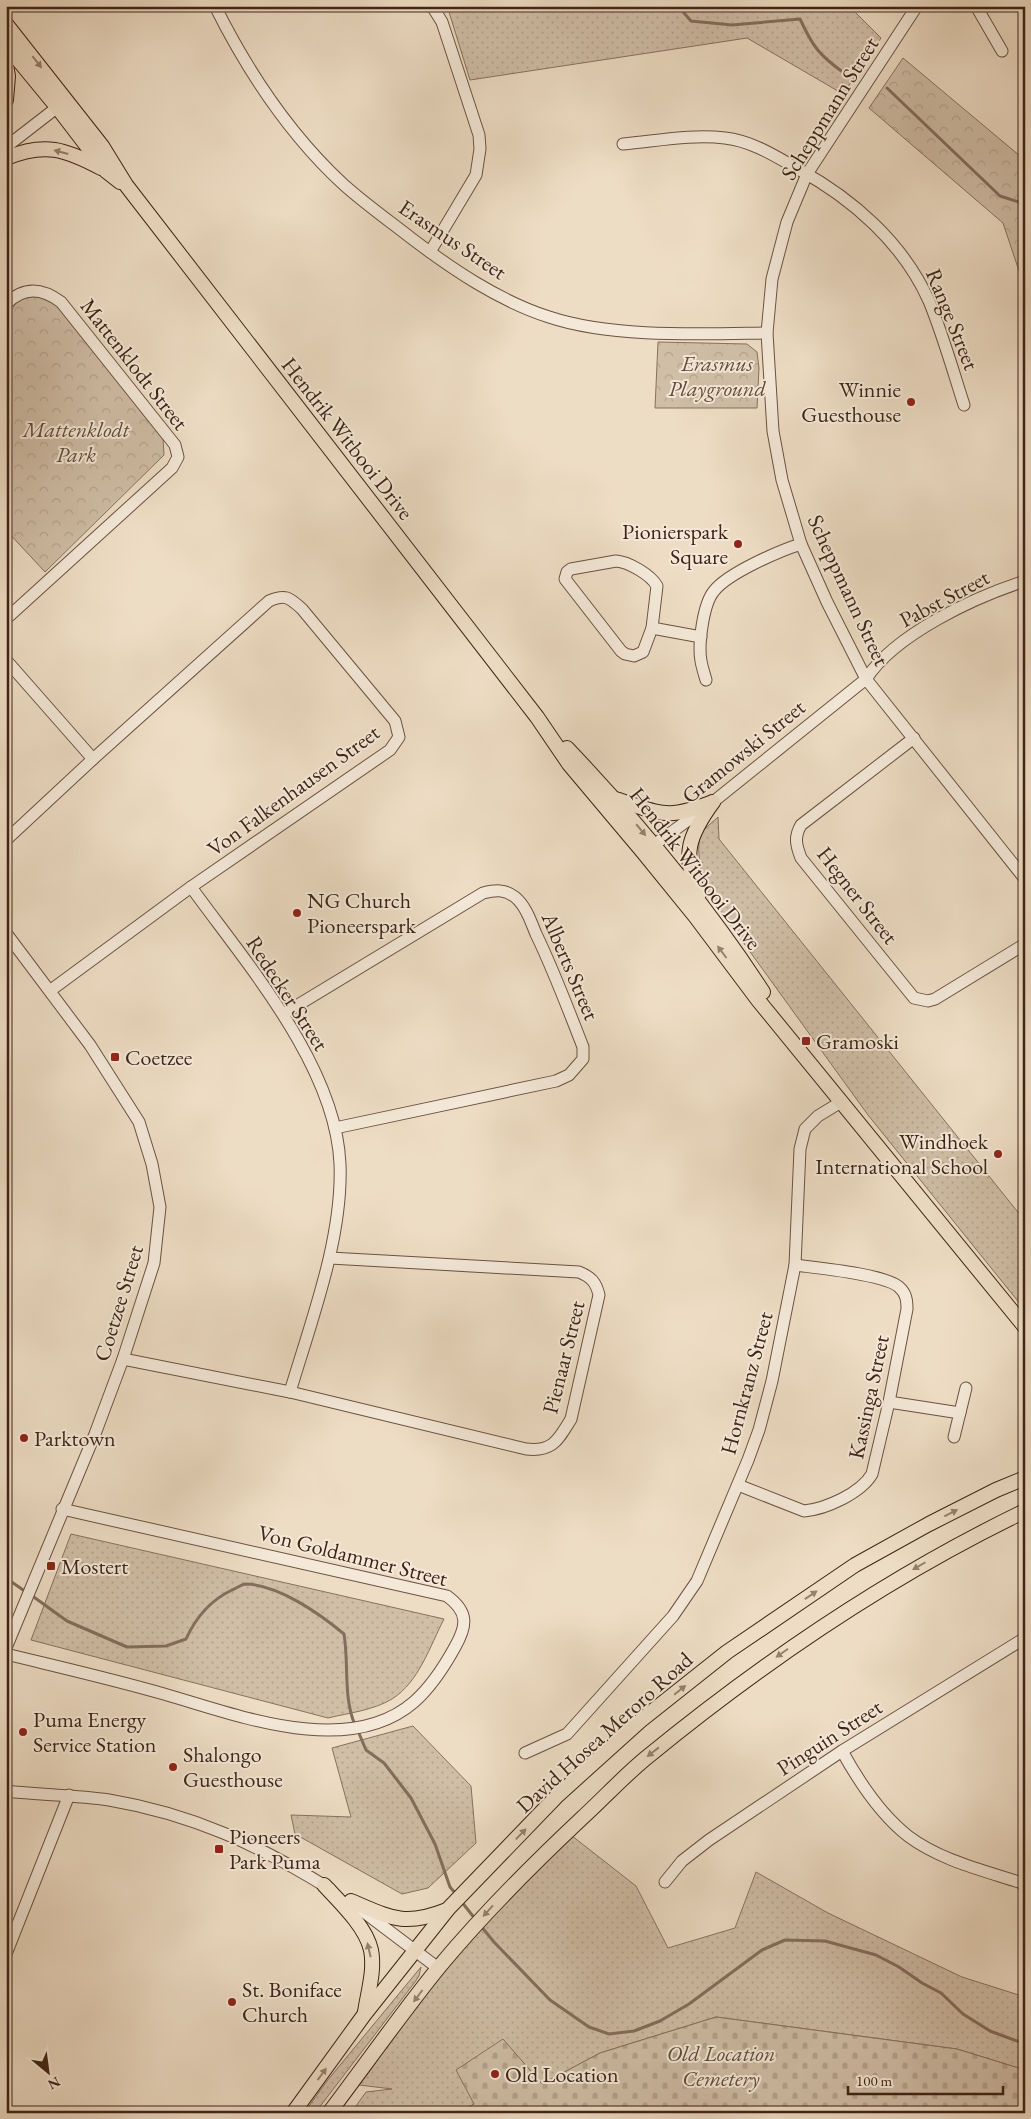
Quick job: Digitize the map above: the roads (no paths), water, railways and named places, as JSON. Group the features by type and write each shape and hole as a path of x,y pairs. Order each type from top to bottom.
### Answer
{"main road":[{"name":"Hendrik Witbooi Drive","path":"6,24 62,103 106,171 114,179 126,185"},
{"name":"Hendrik Witbooi Drive","path":"6,45 102,146 126,185 537,717 569,764 706,910 806,1058"},
{"path":"6,65 8,76 6,100"},
{"path":"6,158 32,148 44,148 85,160 106,171"},
{"name":"Hendrik Witbooi Drive","path":"537,717 614,798 648,849 806,1058 1025,1327"},
{"path":"614,798 644,810 673,815 685,813 712,802"},
{"path":"706,910 691,871 691,838 712,802"},
{"path":"996,1490 1025,1468"},
{"name":"David Hosea Meroro Road","path":"293,2113 364,2015 450,1907 558,1796 633,1727 727,1652 855,1565 929,1524 996,1490 1025,1478"},
{"path":"329,2113 438,1968 506,1892 644,1759 750,1676 871,1595 971,1537 1025,1511"},
{"path":"971,1537 1025,1520"},
{"path":"324,1885 349,1912 371,1950 370,1987 364,2015"},
{"path":"350,1901 391,1918 406,1920 431,1916 450,1907"}],"street":[{"name":"Erasmus Street","path":"215,6 245,61 275,109 296,135 343,184 430,252 459,272 495,293 549,317 574,323 627,330 706,334 767,332"},
{"path":"430,252 476,175 480,149 479,135 446,33 437,12 432,6"},
{"name":"Scheppmann Street","path":"918,6 807,174 787,222 772,279 767,332 770,404 777,456 788,503 801,544 866,678 1025,879"},
{"path":"976,6 1002,51"},
{"path":"6,147 62,103"},
{"name":"Range Street","path":"623,144 700,137 743,141 807,174 842,198 870,220 902,255 915,275 928,301 964,405"},
{"name":"Mattenklodt Street","path":"6,304 11,299 28,291 41,290 62,302 175,445 178,457 172,468 6,619"},
{"path":"706,680 701,662 701,637 708,602 715,589 770,556 801,544"},
{"path":"616,561 630,565 655,582 657,586 652,628 643,652 634,656 625,654 566,583 567,572 571,569 616,561"},
{"name":"Pabst Street","path":"866,678 878,663 921,630 972,601 1025,581"},
{"name":"Von Falkenhausen Street","path":"6,840 269,601 280,596 291,599 302,608 395,721 399,737 390,750 191,887 51,990"},
{"path":"652,628 701,637"},
{"path":"6,660 93,759"},
{"name":"Gramowski Street","path":"648,849 712,802 866,678"},
{"name":"Hegner Street","path":"914,738 801,825 796,833 796,844 801,858 914,998 935,1000 1025,944"},
{"name":"Redecker Street","path":"191,887 283,1014 326,1096 335,1128 340,1163 339,1192 330,1258 290,1392"},
{"name":"Alberts Street","path":"283,1014 483,893 495,890 503,891 516,898 526,911 556,975 583,1047 583,1059 569,1075 556,1081 335,1128"},
{"name":"Coetzee Street","path":"6,933 51,990 104,1065 139,1122 156,1184 160,1207 154,1263 123,1359 95,1434 62,1509 36,1577 12,1619 6,1648"},
{"name":"Hornkranz Street","path":"525,1753 567,1734 673,1616 697,1581 759,1430 770,1389 795,1265 800,1149 805,1129 818,1116 841,1102"},
{"name":"Pienaar Street","path":"123,1359 290,1392 526,1449 541,1450 552,1446 571,1419 599,1295 597,1285 590,1277 579,1272 330,1258"},
{"name":"Kassinga Street","path":"738,1485 804,1511 816,1510 838,1501 858,1488 872,1474 889,1402 907,1308 907,1297 899,1287 885,1280 795,1265"},
{"path":"954,1437 966,1388"},
{"path":"889,1402 960,1414"},
{"name":"Von Goldammer Street","path":"6,1654 125,1683 289,1728 324,1731 356,1728 397,1713 413,1702 426,1690 451,1654 465,1627 462,1613 456,1602 447,1596 62,1509"},
{"name":"Pinguin Street","path":"665,1882 676,1867 694,1850 842,1751 1025,1638"},
{"path":"842,1751 873,1799 909,1837 955,1861 1025,1884"},
{"path":"6,1781 36,1795"},
{"path":"6,1791 36,1795 69,1795 142,1806 194,1821 248,1843 350,1901 438,1968"},
{"path":"6,1954 69,1795"}],"waterway":[{"path":"678,6 691,21 732,25 800,19 818,50 828,61 844,73"},
{"path":"887,88 1000,196 1025,204"},
{"path":"6,1578 26,1592"},
{"path":"31,1595 67,1621 127,1647 166,1646 186,1639 199,1616 224,1594 246,1584 272,1589 311,1610 344,1634 349,1703 355,1725"},
{"path":"358,1731 366,1750 384,1763 411,1798 435,1844 450,1887 456,1894"},
{"path":"461,1901 476,1920"},
{"path":"480,1925 550,2000 589,2027 609,2034 634,2031 660,2021 689,2004 762,1950 785,1940 825,1941 876,1955 941,1993 963,2014 990,2031 1025,2044"}],"place":[{"name":"Winnie Guesthouse","path":"911,402"},
{"name":"Pionierspark Square","path":"738,544"},
{"name":"NG Church Pioneerspark","path":"297,913"},
{"name":"Gramoski","path":"806,1041"},
{"name":"Coetzee","path":"115,1057"},
{"name":"Windhoek International School","path":"998,1154"},
{"name":"Parktown","path":"24,1438"},
{"name":"Mostert","path":"51,1566"},
{"name":"Puma Energy Service Station","path":"23,1732"},
{"name":"Shalongo Guesthouse","path":"173,1767"},
{"name":"Pioneers Park Puma","path":"219,1849"},
{"name":"St. Boniface Church","path":"232,2002"},
{"name":"Old Location","path":"495,2074"}],"park label":[{"name":"Erasmus Playground","path":"717,376"},
{"name":"Mattenklodt Park","path":"76,442"},
{"name":"Old Location Cemetery","path":"721,2066"}]}
